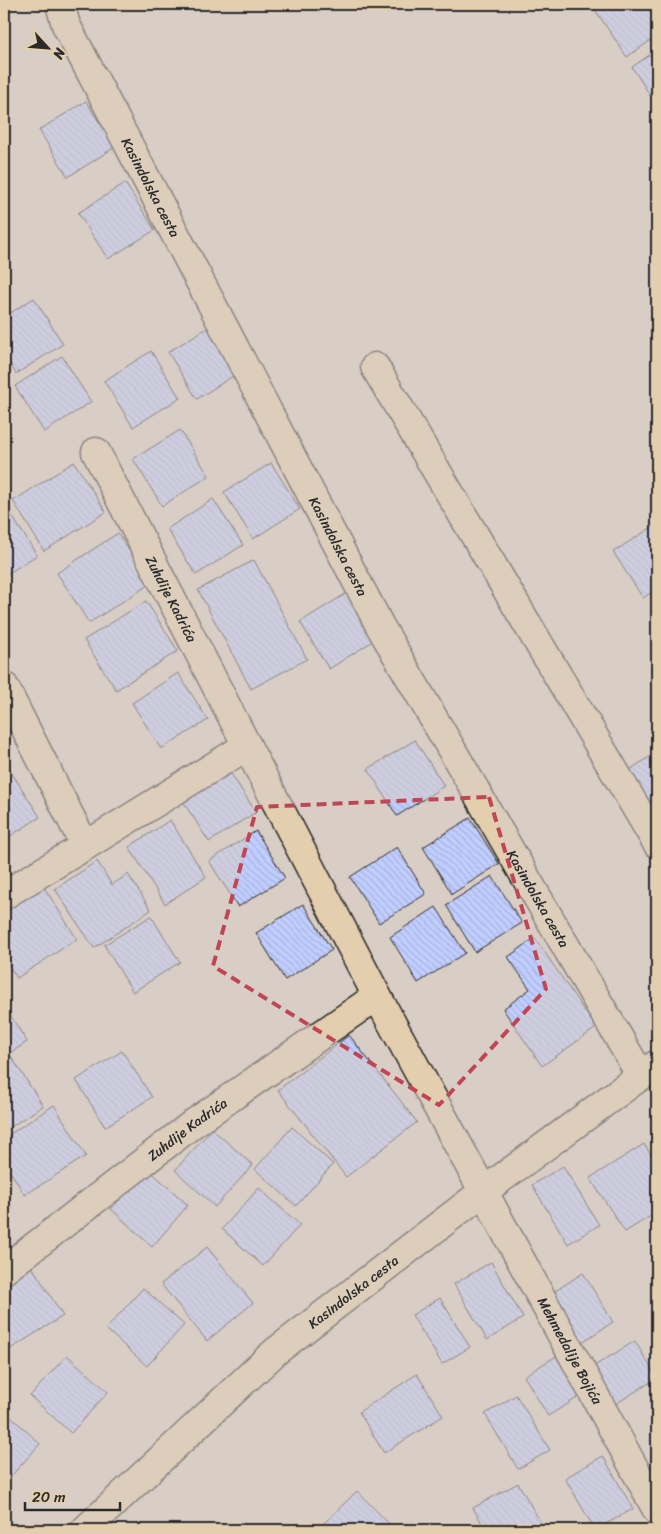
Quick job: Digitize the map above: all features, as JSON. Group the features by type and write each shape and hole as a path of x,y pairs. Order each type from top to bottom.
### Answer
{"street":[{"name":"Kasindolska cesta","path":"60,4 66,25 380,626 649,1070 484,1191 276,1352 85,1530"},
{"path":"375,367 657,843"},
{"name":"Zuhdije Kadrića","path":"96,452 377,996 484,1191"},
{"path":"4,686 85,846"},
{"path":"4,894 247,746"},
{"name":"Zuhdije Kadrića","path":"4,1270 194,1122 377,996"},
{"name":"Mehmedalije Bojića","path":"484,1191 657,1510"}],"highlighted area":[{"path":"489,797 546,989 439,1105 213,966 257,807"}],"building":[{"path":"591,4 651,4 657,13 657,36 627,57"},
{"path":"657,50 657,106 632,67"},
{"path":"86,101 115,147 68,177 39,130"},
{"path":"125,183 155,230 108,259 78,213"},
{"path":"34,298 63,344 16,374 4,354 4,317"},
{"path":"215,323 244,369 197,399 168,352"},
{"path":"151,351 180,398 133,427 104,381"},
{"path":"62,356 91,402 44,432 15,386"},
{"path":"180,430 209,476 162,506 133,459"},
{"path":"74,462 106,512 44,551 13,501"},
{"path":"271,463 300,509 253,539 224,492"},
{"path":"213,499 243,545 196,575 167,529"},
{"path":"4,506 37,555 4,576"},
{"path":"657,524 657,589 643,598 613,552"},
{"path":"118,533 150,584 89,623 57,573"},
{"path":"254,560 307,659 251,689 198,590"},
{"path":"347,593 376,639 329,669 300,622"},
{"path":"146,601 178,651 116,690 84,640"},
{"path":"178,673 208,720 161,749 132,703"},
{"path":"415,740 444,786 397,816 368,769"},
{"path":"657,752 657,817 625,773"},
{"path":"226,766 256,812 209,842 179,795"},
{"path":"8,767 40,817 4,840 4,770"},
{"path":"470,818 499,864 452,894 423,847"},
{"path":"170,820 206,877 165,904 129,847"},
{"path":"256,831 285,878 238,907 209,861"},
{"path":"397,847 426,894 379,923 350,877"},
{"path":"97,861 112,885 128,874 151,910 94,948 55,889"},
{"path":"492,876 522,923 475,952 446,905"},
{"path":"42,884 77,939 17,978 4,958 4,909"},
{"path":"303,904 332,950 285,980 256,933"},
{"path":"436,907 465,953 418,983 390,937"},
{"path":"151,916 180,962 133,992 104,945"},
{"path":"535,938 596,1028 542,1066 503,1009 530,989 508,957"},
{"path":"4,1005 27,1042 4,1057"},
{"path":"349,1035 417,1122 346,1177 278,1090"},
{"path":"122,1051 152,1097 105,1127 76,1080"},
{"path":"11,1056 43,1106 4,1131 4,1061"},
{"path":"54,1105 86,1156 25,1195 4,1162 4,1138"},
{"path":"292,1127 333,1164 296,1206 255,1169"},
{"path":"212,1129 253,1165 215,1207 175,1170"},
{"path":"644,1144 657,1165 657,1212 625,1232 590,1178"},
{"path":"563,1166 599,1225 568,1244 532,1185"},
{"path":"148,1169 188,1205 152,1247 111,1209"},
{"path":"259,1188 300,1225 263,1266 222,1229"},
{"path":"4,1196 12,1209 4,1215"},
{"path":"207,1247 253,1303 207,1341 161,1284"},
{"path":"491,1262 523,1318 487,1340 454,1284"},
{"path":"31,1265 63,1316 4,1353 4,1283"},
{"path":"583,1273 613,1322 579,1344 549,1295"},
{"path":"143,1288 184,1325 147,1366 106,1329"},
{"path":"440,1298 470,1347 442,1364 412,1315"},
{"path":"635,1341 657,1378 614,1405 591,1368"},
{"path":"67,1355 108,1392 71,1433 30,1396"},
{"path":"558,1355 582,1395 548,1416 524,1376"},
{"path":"417,1374 443,1416 384,1453 359,1412"},
{"path":"516,1395 550,1450 518,1469 485,1414"},
{"path":"4,1410 40,1444 4,1484"},
{"path":"603,1456 633,1509 595,1530 565,1478"},
{"path":"518,1483 545,1530 486,1530 473,1508"},
{"path":"357,1491 392,1527 388,1530 321,1530 319,1528"}]}
